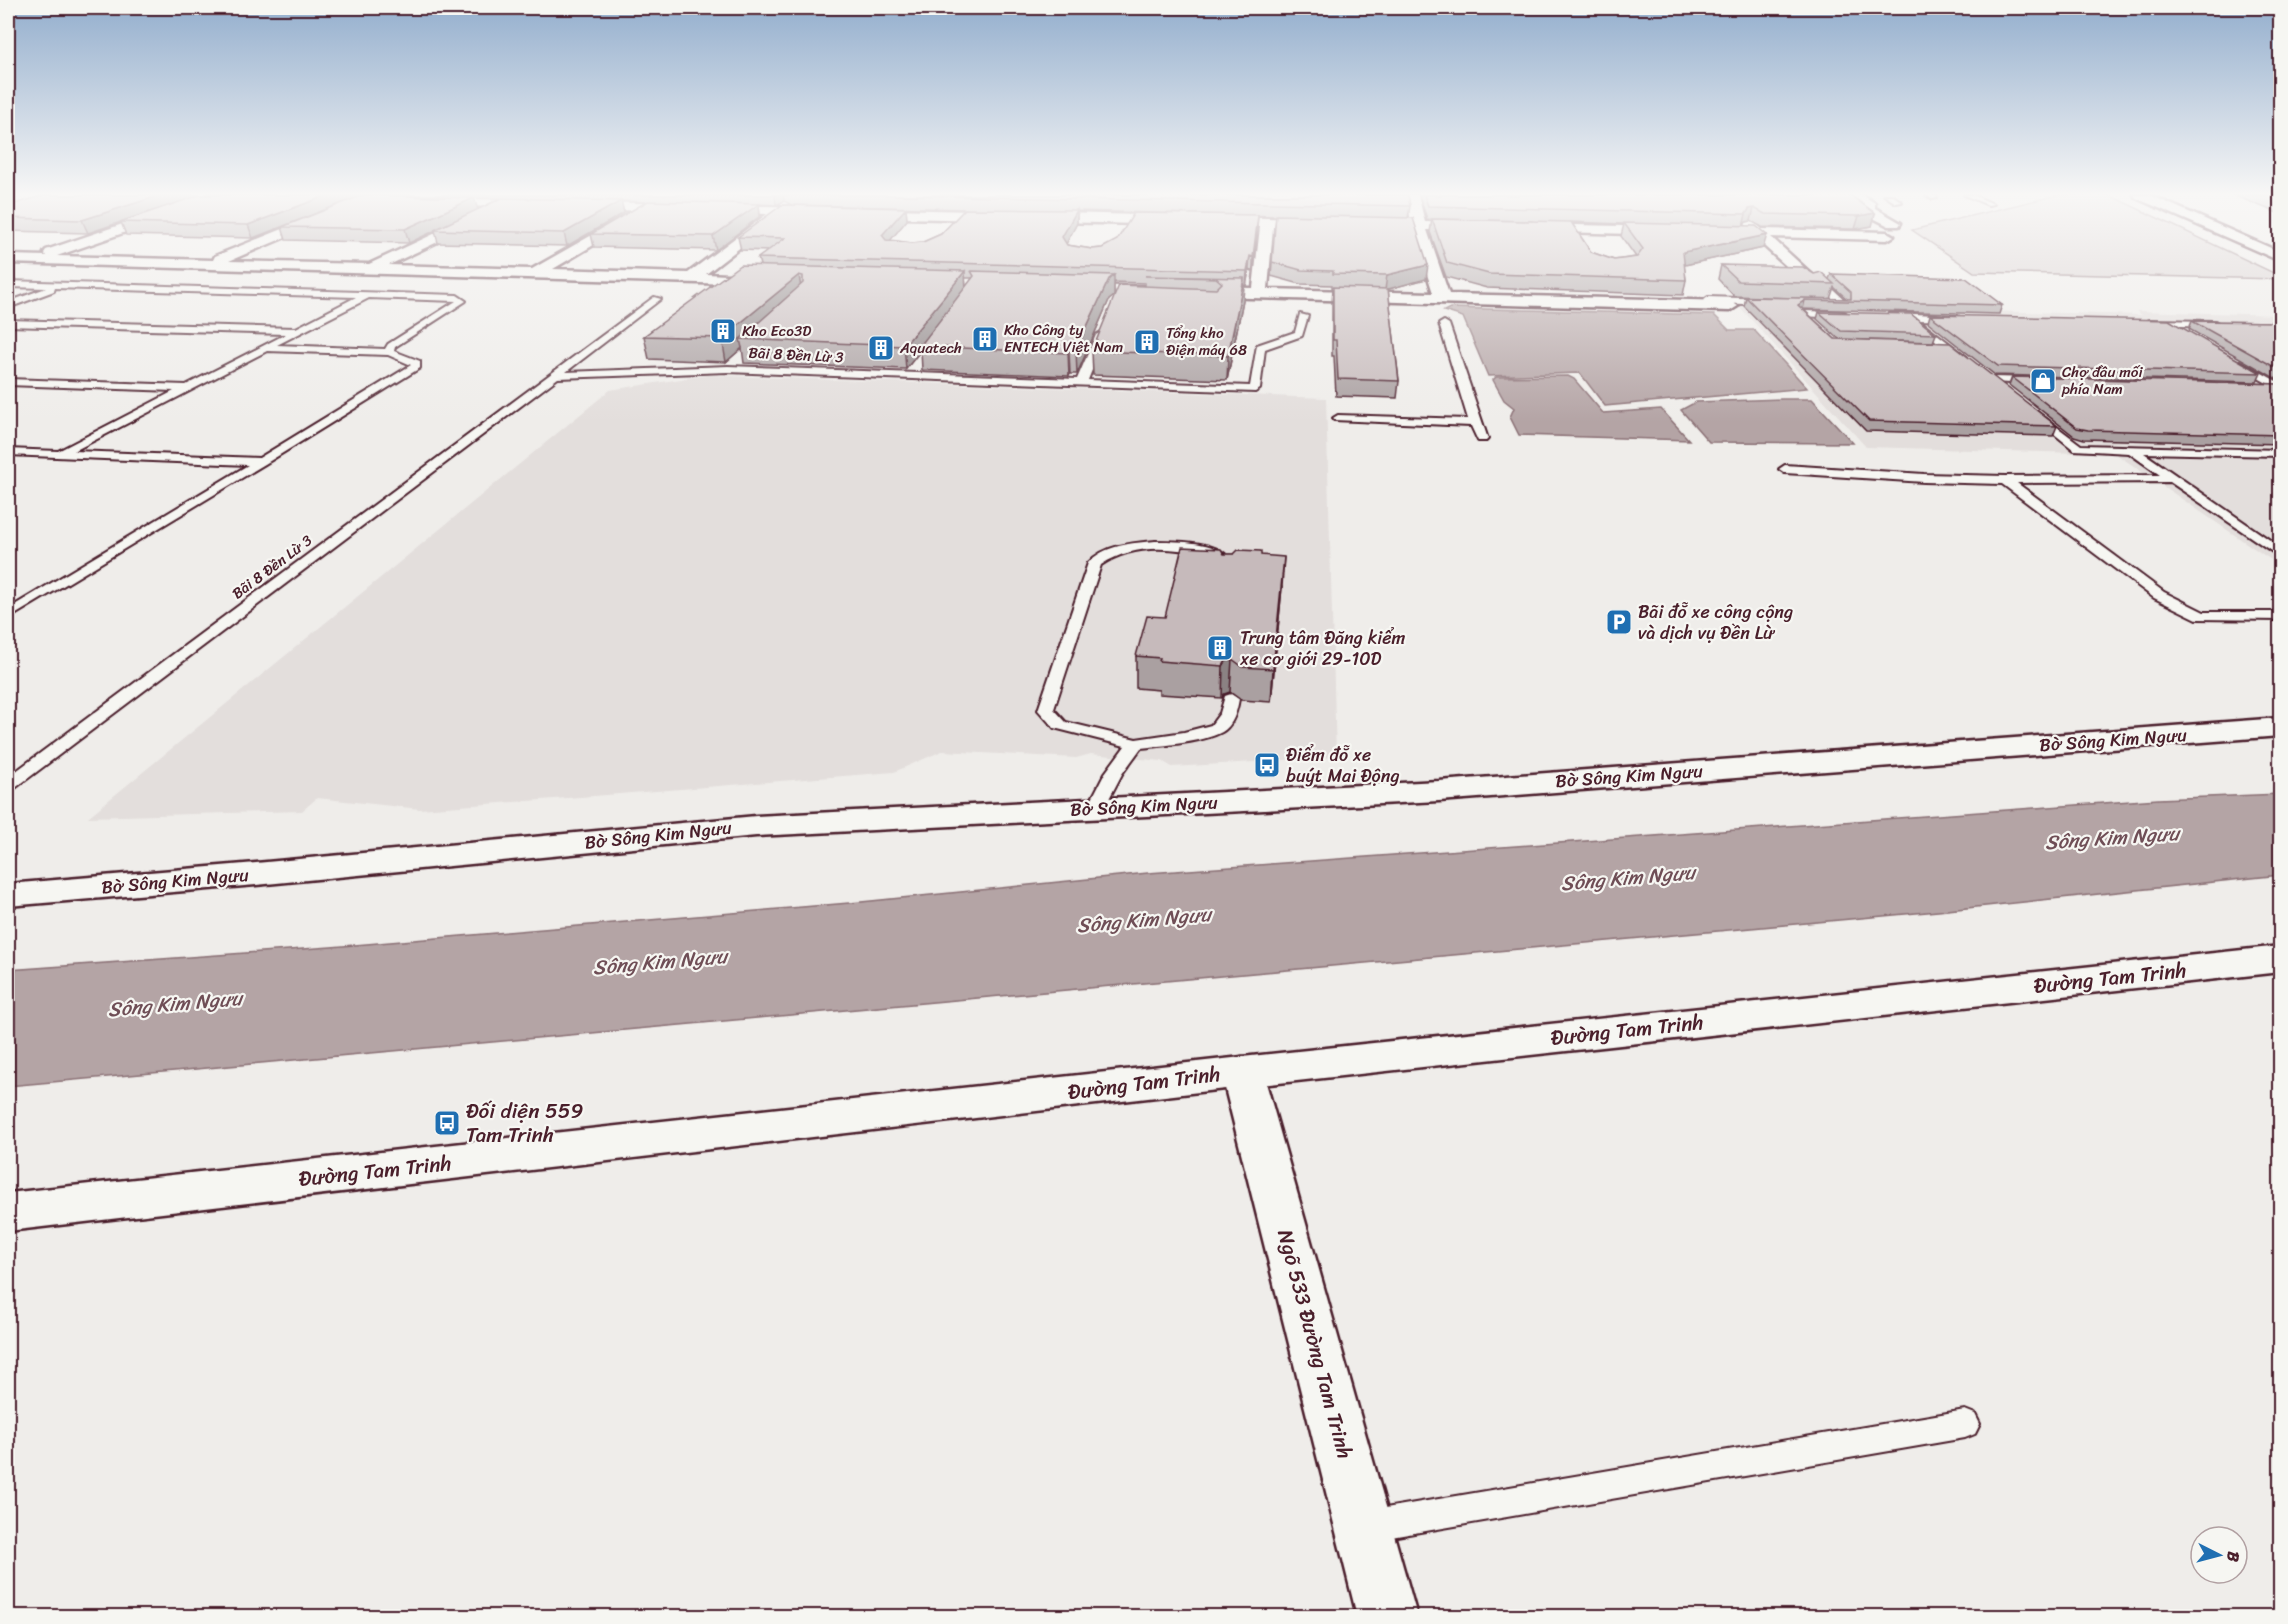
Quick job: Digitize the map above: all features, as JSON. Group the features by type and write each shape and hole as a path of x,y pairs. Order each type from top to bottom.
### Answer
{"street":[{"path":"444,271 780,280"},
{"path":"536,273 540,271"},
{"path":"691,278 700,271"},
{"path":"1260,293 1262,271"},
{"path":"1434,271 1443,298"},
{"path":"1800,271 1811,281"},
{"path":"1050,287 1730,306"},
{"name":"Bờ Sông Kim Ngưu","path":"8,895 256,874 756,826 1439,791 2280,727"},
{"name":"Đường Tam Trinh","path":"8,1212 1242,1072 2280,959"},
{"name":"Ngõ 533 Đường Tam Trinh","path":"1242,1072 1387,1617"}],"lane":[{"path":"1811,281 1820,282 1844,304 1822,303"},
{"path":"8,284 462,299 391,346 389,352"},
{"path":"8,305 59,285"},
{"path":"59,454 368,295"},
{"name":"Bãi 8 Đền Lừ 3","path":"8,785 657,299"},
{"path":"1713,305 1708,300 1776,302"},
{"path":"1811,322 1803,314 1857,316"},
{"name":"Bãi 8 Đền Lừ 3","path":"556,375 661,373 732,365 1081,383 1255,389 1260,347 1299,334 1303,316"},
{"path":"1879,316 1970,318"},
{"path":"1912,317 2009,393"},
{"path":"1081,383 1107,322"},
{"path":"2144,322 2224,324"},
{"path":"8,323 296,331"},
{"path":"2168,323 2188,335"},
{"path":"1444,324 1482,439"},
{"path":"1927,346 1950,347"},
{"path":"8,615 416,366 416,363 389,352 264,348"},
{"path":"2229,358 2280,387"},
{"path":"1983,373 2049,381"},
{"path":"8,382 186,388"},
{"path":"2257,386 2280,387"},
{"path":"2026,407 2078,448 2280,453"},
{"path":"1338,418 1475,423"},
{"path":"2131,449 2280,553"},
{"path":"8,452 261,462"},
{"path":"1785,469 1924,478 2005,480 2173,478"},
{"path":"2005,480 2159,595 2202,616 2280,616"},
{"path":"1225,563 1220,556 1206,549 1144,545 1104,554 1095,563 1046,710 1060,725 1136,744 1186,737 1217,728 1228,714 1232,699"},
{"path":"1096,808 1114,773 1136,744"},
{"path":"1363,1526 1965,1424"}],"shaded area":[{"path":"1972,271 2269,271 2280,276 2280,279"},
{"name":"Chợ đầu mối phía Nam","path":"1738,305 2142,315 2136,311 2280,315 2280,566 2116,454 1866,447"},
{"path":"707,375 1326,398 1336,757 1172,767 1162,761 1091,754 1076,758 942,751 894,772 594,796 420,809 317,798 302,811 88,817 610,390"}],"water":[{"path":"1450,308 1714,315 1729,330 1754,330 1807,388 1605,406 1580,373 1488,376 1463,317 1444,311"},
{"path":"1568,376 1574,379 1603,413 1661,409 1689,440 1519,435 1510,417 1514,408 1504,400 1493,380 1496,377"},
{"path":"1812,399 1853,443 1709,442 1681,410 1696,402"},
{"name":"Sông Kim Ngưu","path":"2280,794 2280,875 1938,911 8,1086 8,970 331,947 861,902 1148,873 2158,799"}],"building":[{"path":"732,271 965,271 904,346 740,339 803,283 803,276 799,275 722,338 644,336"},
{"path":"971,271 1114,275 1109,279 1076,350 1069,350 1068,353 920,346 974,276"},
{"path":"1326,271 1404,271 1387,275 1333,274 1333,271"},
{"path":"1477,271 1685,271 1686,280 1489,274"},
{"path":"1727,271 1809,271 1814,274 1821,272 1834,284 1738,281"},
{"path":"1831,274 1966,278 2002,305 1805,300 1798,305 1835,339 1950,343 2057,426 1869,421 1746,297 1851,299 1851,292"},
{"path":"1145,276 1244,278 1228,356 1092,351 1119,285 1216,289 1222,283 1216,278"},
{"path":"1333,287 1388,289 1399,381 1338,379 1336,340 1333,340"},
{"path":"1819,312 1911,314 1936,334 1841,331"},
{"path":"1930,315 2169,320 2261,373 1998,366"},
{"path":"2192,321 2280,322 2280,370"},
{"path":"2012,377 2280,384 2280,435 2077,428"},
{"name":"Trung tâm Đăng kiểm xe cơ giới 29-10D","path":"1182,547 1221,549 1224,554 1234,554 1238,550 1261,551 1261,555 1284,557 1273,669 1243,667 1232,659 1226,661 1223,666 1159,661 1160,658 1136,656 1147,616 1165,617"}],"place":[{"name":"Kho Eco3D","path":"723,331"},
{"name":"Kho Công ty ENTECH Việt Nam","path":"985,339"},
{"name":"Tổng kho Điện máy 68","path":"1147,342"},
{"name":"Aquatech","path":"881,348"},
{"name":"Chợ đầu mối phía Nam","path":"2043,381"},
{"name":"Bãi đỗ xe công cộng và dịch vụ Đền Lừ","path":"1619,622"},
{"name":"Trung tâm Đăng kiểm xe cơ giới 29-10D","path":"1220,648"},
{"name":"Điểm đỗ xe buýt Mai Động","path":"1267,765"},
{"name":"Đối diện 559 Tam Trinh","path":"447,1123"}]}
